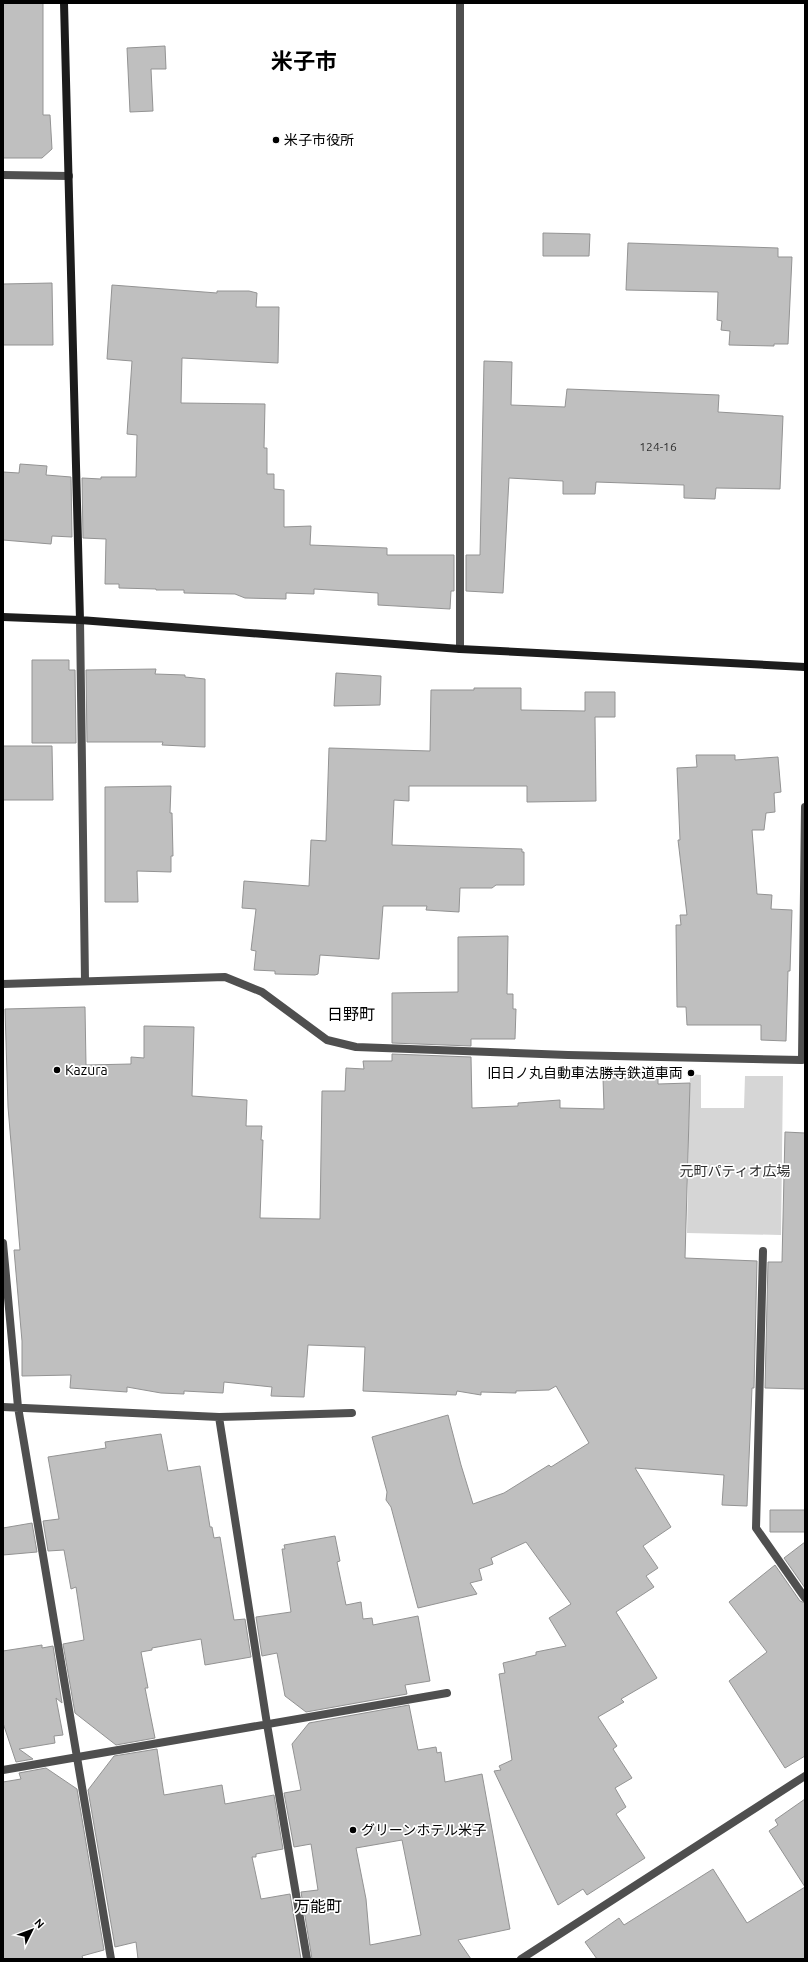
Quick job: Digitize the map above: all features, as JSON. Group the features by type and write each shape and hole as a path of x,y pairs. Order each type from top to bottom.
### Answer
{"street":[{"path":"64,3 80,620 85,980"},
{"path":"460,3 460,649"},
{"path":"3,175 68,176"},
{"path":"3,617 80,620 460,649 805,667"},
{"path":"3,984 85,980 226,977 262,992 327,1040 356,1047 568,1055 802,1060 805,806"},
{"path":"3,1243 18,1407 111,1959"},
{"path":"763,1251 756,1528 805,1598"},
{"path":"3,1407 220,1417 352,1413"},
{"path":"220,1417 267,1724 307,1959"},
{"path":"3,1770 447,1693"},
{"path":"522,1959 805,1776"}],"green space":[{"name":"元町パティオ広場","path":"690,1074 701,1075 701,1108 744,1108 745,1076 783,1076 781,1235 687,1233"}],"building":[{"path":"3,3 43,3 43,115 50,115 52,149 42,158 3,158"},
{"path":"165,46 166,69 151,69 153,111 130,112 127,48"},
{"path":"543,233 590,234 589,256 543,256"},
{"path":"628,243 778,248 778,257 792,257 788,344 774,344 774,346 729,345 730,331 721,330 722,321 717,320 718,292 626,290"},
{"path":"52,283 53,345 3,345 3,284"},
{"path":"112,285 217,293 217,291 249,291 257,293 256,307 279,307 278,363 182,358 181,403 265,404 264,448 267,448 267,474 274,474 274,489 284,490 284,527 311,526 310,545 387,548 387,555 454,555 454,591 451,591 450,609 378,605 378,593 314,589 314,594 286,593 286,599 245,598 235,594 184,593 184,590 119,588 119,584 105,584 106,539 83,538 82,478 101,479 101,477 136,477 137,435 127,434 132,361 107,359"},
{"path":"484,361 512,362 511,405 565,407 567,389 719,395 718,412 783,416 780,489 716,488 715,499 684,498 684,485 596,482 595,494 563,494 563,481 509,478 503,593 466,591 466,555 480,555"},
{"path":"20,464 47,466 46,475 71,477 72,537 52,536 51,544 3,540 3,472 19,473"},
{"path":"32,660 69,660 69,670 75,670 76,743 32,743"},
{"path":"156,669 155,674 185,675 185,677 205,679 205,747 162,745 163,742 87,742 86,670"},
{"path":"336,673 381,676 380,705 334,706"},
{"path":"474,688 521,688 521,710 585,711 585,692 615,692 615,717 595,717 596,801 527,802 527,786 409,786 409,801 394,800 392,845 522,849 522,852 524,852 524,885 496,885 492,888 460,888 459,912 426,910 427,906 383,906 379,959 320,955 318,974 315,975 275,974 275,971 254,970 256,951 251,950 256,909 242,908 244,881 309,886 311,840 326,841 329,748 430,751 431,690 474,690"},
{"path":"3,746 52,746 53,800 3,800"},
{"path":"696,755 735,755 735,760 778,757 781,792 774,793 775,812 766,813 764,830 752,830 757,894 772,895 771,909 792,910 790,971 788,971 786,1041 761,1040 761,1025 687,1025 686,1007 677,1007 676,925 681,925 680,915 687,915 678,840 680,840 677,768 697,767"},
{"path":"171,786 170,813 172,813 173,856 171,856 171,872 137,871 138,902 105,902 105,787"},
{"path":"508,936 507,994 513,994 513,1009 516,1009 515,1039 471,1039 471,1046 392,1043 392,993 458,992 458,937"},
{"path":"85,1007 86,1065 131,1064 131,1057 144,1058 144,1026 194,1027 192,1096 247,1100 246,1126 262,1126 261,1140 263,1140 260,1218 320,1219 322,1091 345,1091 346,1068 364,1069 363,1061 392,1061 392,1054 471,1057 472,1108 518,1106 518,1103 560,1100 560,1108 604,1109 603,1078 658,1078 658,1084 690,1083 685,1258 757,1261 754,1388 752,1388 747,1506 722,1505 724,1475 635,1468 671,1527 643,1546 658,1568 646,1576 654,1587 616,1612 657,1678 621,1699 624,1702 598,1717 617,1746 613,1749 632,1778 615,1788 626,1807 616,1814 645,1858 587,1895 583,1889 558,1905 494,1771 501,1770 499,1766 512,1760 499,1674 505,1673 503,1663 536,1655 536,1652 566,1646 549,1618 571,1604 526,1542 491,1558 493,1564 479,1569 482,1580 470,1583 477,1594 418,1608 391,1507 386,1500 387,1492 372,1437 448,1415 473,1504 504,1493 549,1465 551,1467 589,1443 556,1386 549,1390 516,1391 516,1393 481,1392 481,1395 457,1391 456,1395 363,1391 365,1347 308,1345 304,1397 271,1396 272,1387 224,1382 223,1393 184,1391 184,1394 161,1393 127,1387 127,1392 70,1388 71,1375 22,1376 22,1341 14,1250 20,1250 8,1107 5,1009"},
{"path":"785,1132 805,1133 805,1389 765,1388 768,1262 782,1262"},
{"path":"161,1434 168,1471 200,1466 210,1527 212,1527 214,1538 220,1537 234,1620 245,1619 251,1657 205,1665 201,1639 152,1648 152,1650 141,1652 148,1688 145,1688 155,1738 116,1745 75,1713 63,1644 84,1640 76,1587 71,1589 64,1550 48,1551 43,1521 59,1519 48,1457 106,1448 105,1442"},
{"path":"770,1510 805,1510 805,1532 770,1532"},
{"path":"32,1523 37,1552 3,1555 3,1528"},
{"path":"335,1536 340,1561 337,1562 346,1605 361,1602 363,1619 372,1618 373,1625 418,1616 430,1681 405,1685 407,1694 306,1712 285,1696 277,1653 262,1656 256,1617 291,1612 282,1549 285,1549 284,1545"},
{"path":"805,1542 805,1588 784,1558"},
{"path":"775,1565 800,1601 805,1603 805,1756 785,1768 729,1681 767,1652 729,1602"},
{"path":"42,1645 42,1648 53,1646 62,1703 56,1698 63,1735 54,1736 55,1743 19,1749 33,1759 16,1762 3,1723 3,1651"},
{"path":"409,1705 418,1750 436,1747 437,1753 441,1752 445,1782 482,1774 510,1929 458,1940 471,1959 312,1959 301,1892 318,1890 311,1844 294,1847 284,1793 301,1790 292,1744 309,1723","holes":["402,1840 421,1935 370,1945 366,1899 356,1848"]},
{"path":"157,1749 164,1795 222,1785 225,1804 274,1795 283,1849 256,1854 256,1857 252,1857 261,1899 290,1894 301,1959 138,1959 136,1942 115,1947 88,1790 114,1756"},
{"path":"46,1768 77,1789 104,1950 82,1956 83,1959 3,1959 3,1782 21,1779 19,1773"},
{"path":"805,1799 805,1887 769,1831 778,1825 775,1820"},
{"path":"713,1869 747,1923 805,1887 805,1959 597,1959 585,1942 619,1918 624,1925"}],"place":[{"name":"米子市役所","path":"276,140"},
{"name":"Kazura","path":"57,1070"},
{"name":"旧日ノ丸自動車法勝寺鉄道車両","path":"691,1073"},
{"name":"グリーンホテル米子","path":"353,1830"}],"district":[{"name":"米子市","path":"304,60"},
{"name":"日野町","path":"351,1014"},
{"name":"万能町","path":"318,1906"}]}
